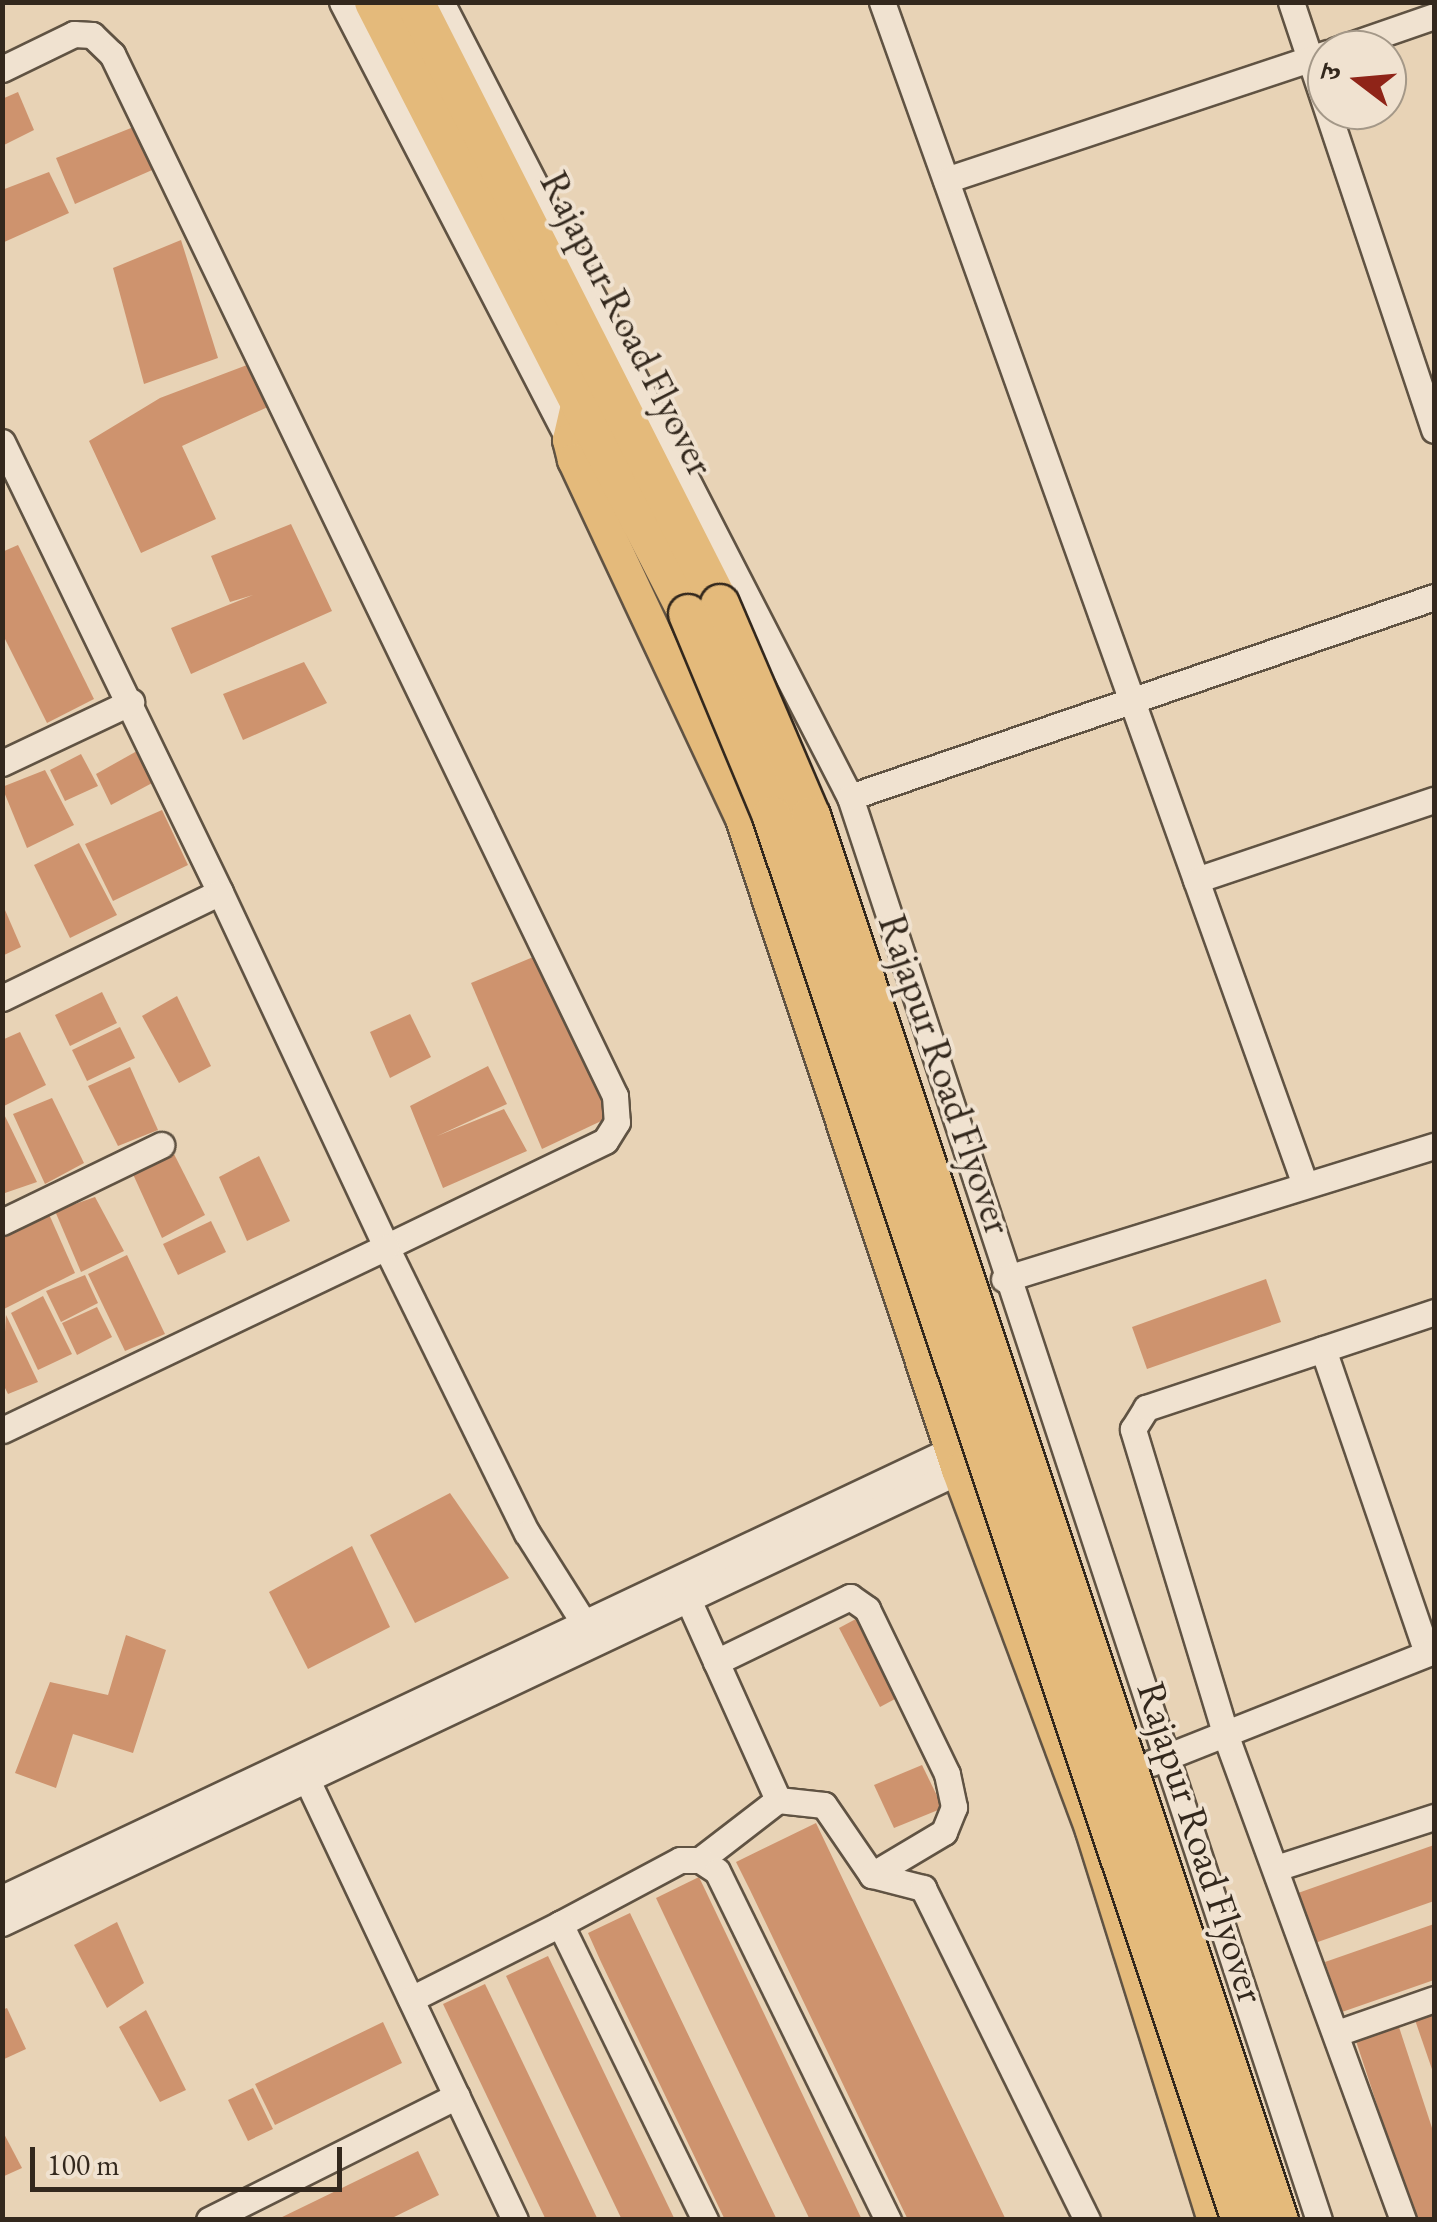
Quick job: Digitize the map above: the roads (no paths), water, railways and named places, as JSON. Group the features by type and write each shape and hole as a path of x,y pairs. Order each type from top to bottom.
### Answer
{"highway":[{"name":"Rajapur Road Flyover","path":"374,2 578,401 704,609 1242,2220"},
{"name":"Rajapur Road Flyover","path":"415,2 704,609 811,816 1279,2220"}],"main road":[{"path":"578,401 568,440 741,816 1076,1790 1214,2220"}],"street":[{"path":"342,2 568,440"},
{"path":"441,2 850,796 1004,1279 1319,2220"},
{"path":"882,2 1305,1185"},
{"path":"1290,2 1307,35"},
{"path":"1394,30 1434,16"},
{"path":"2,69 74,34 92,35 112,54 614,1096 618,1122 604,1140 2,1430"},
{"path":"946,180 1307,60"},
{"path":"1341,130 1434,430"},
{"path":"2,442 131,702 386,1247 528,1533 582,1620"},
{"path":"850,796 1130,696 1434,598"},
{"path":"2,764 131,702"},
{"path":"1196,880 1434,800"},
{"path":"2,998 220,892"},
{"path":"2,1222 160,1145"},
{"path":"1004,1279 1434,1146"},
{"path":"1403,2220 1340,2032 1227,1738 1132,1429 1146,1408 1434,1312"},
{"path":"1076,1790 1227,1738 1431,1652 1323,1349"},
{"path":"2,1923 582,1620 1051,1420"},
{"path":"2,1898 686,1595 961,1457"},
{"path":"686,1595 778,1800"},
{"path":"716,1662 850,1597 867,1609 948,1774 954,1807 944,1832 872,1875"},
{"path":"302,1768 515,2220"},
{"path":"700,1860 778,1800 824,1805 872,1875 923,1888 1087,2220"},
{"path":"1276,1868 1434,1817"},
{"path":"411,2000 680,1860 700,1860 717,1871 888,2220"},
{"path":"560,1924 705,2220"},
{"path":"1340,2032 1434,1999"},
{"path":"209,2220 456,2096"}]}
